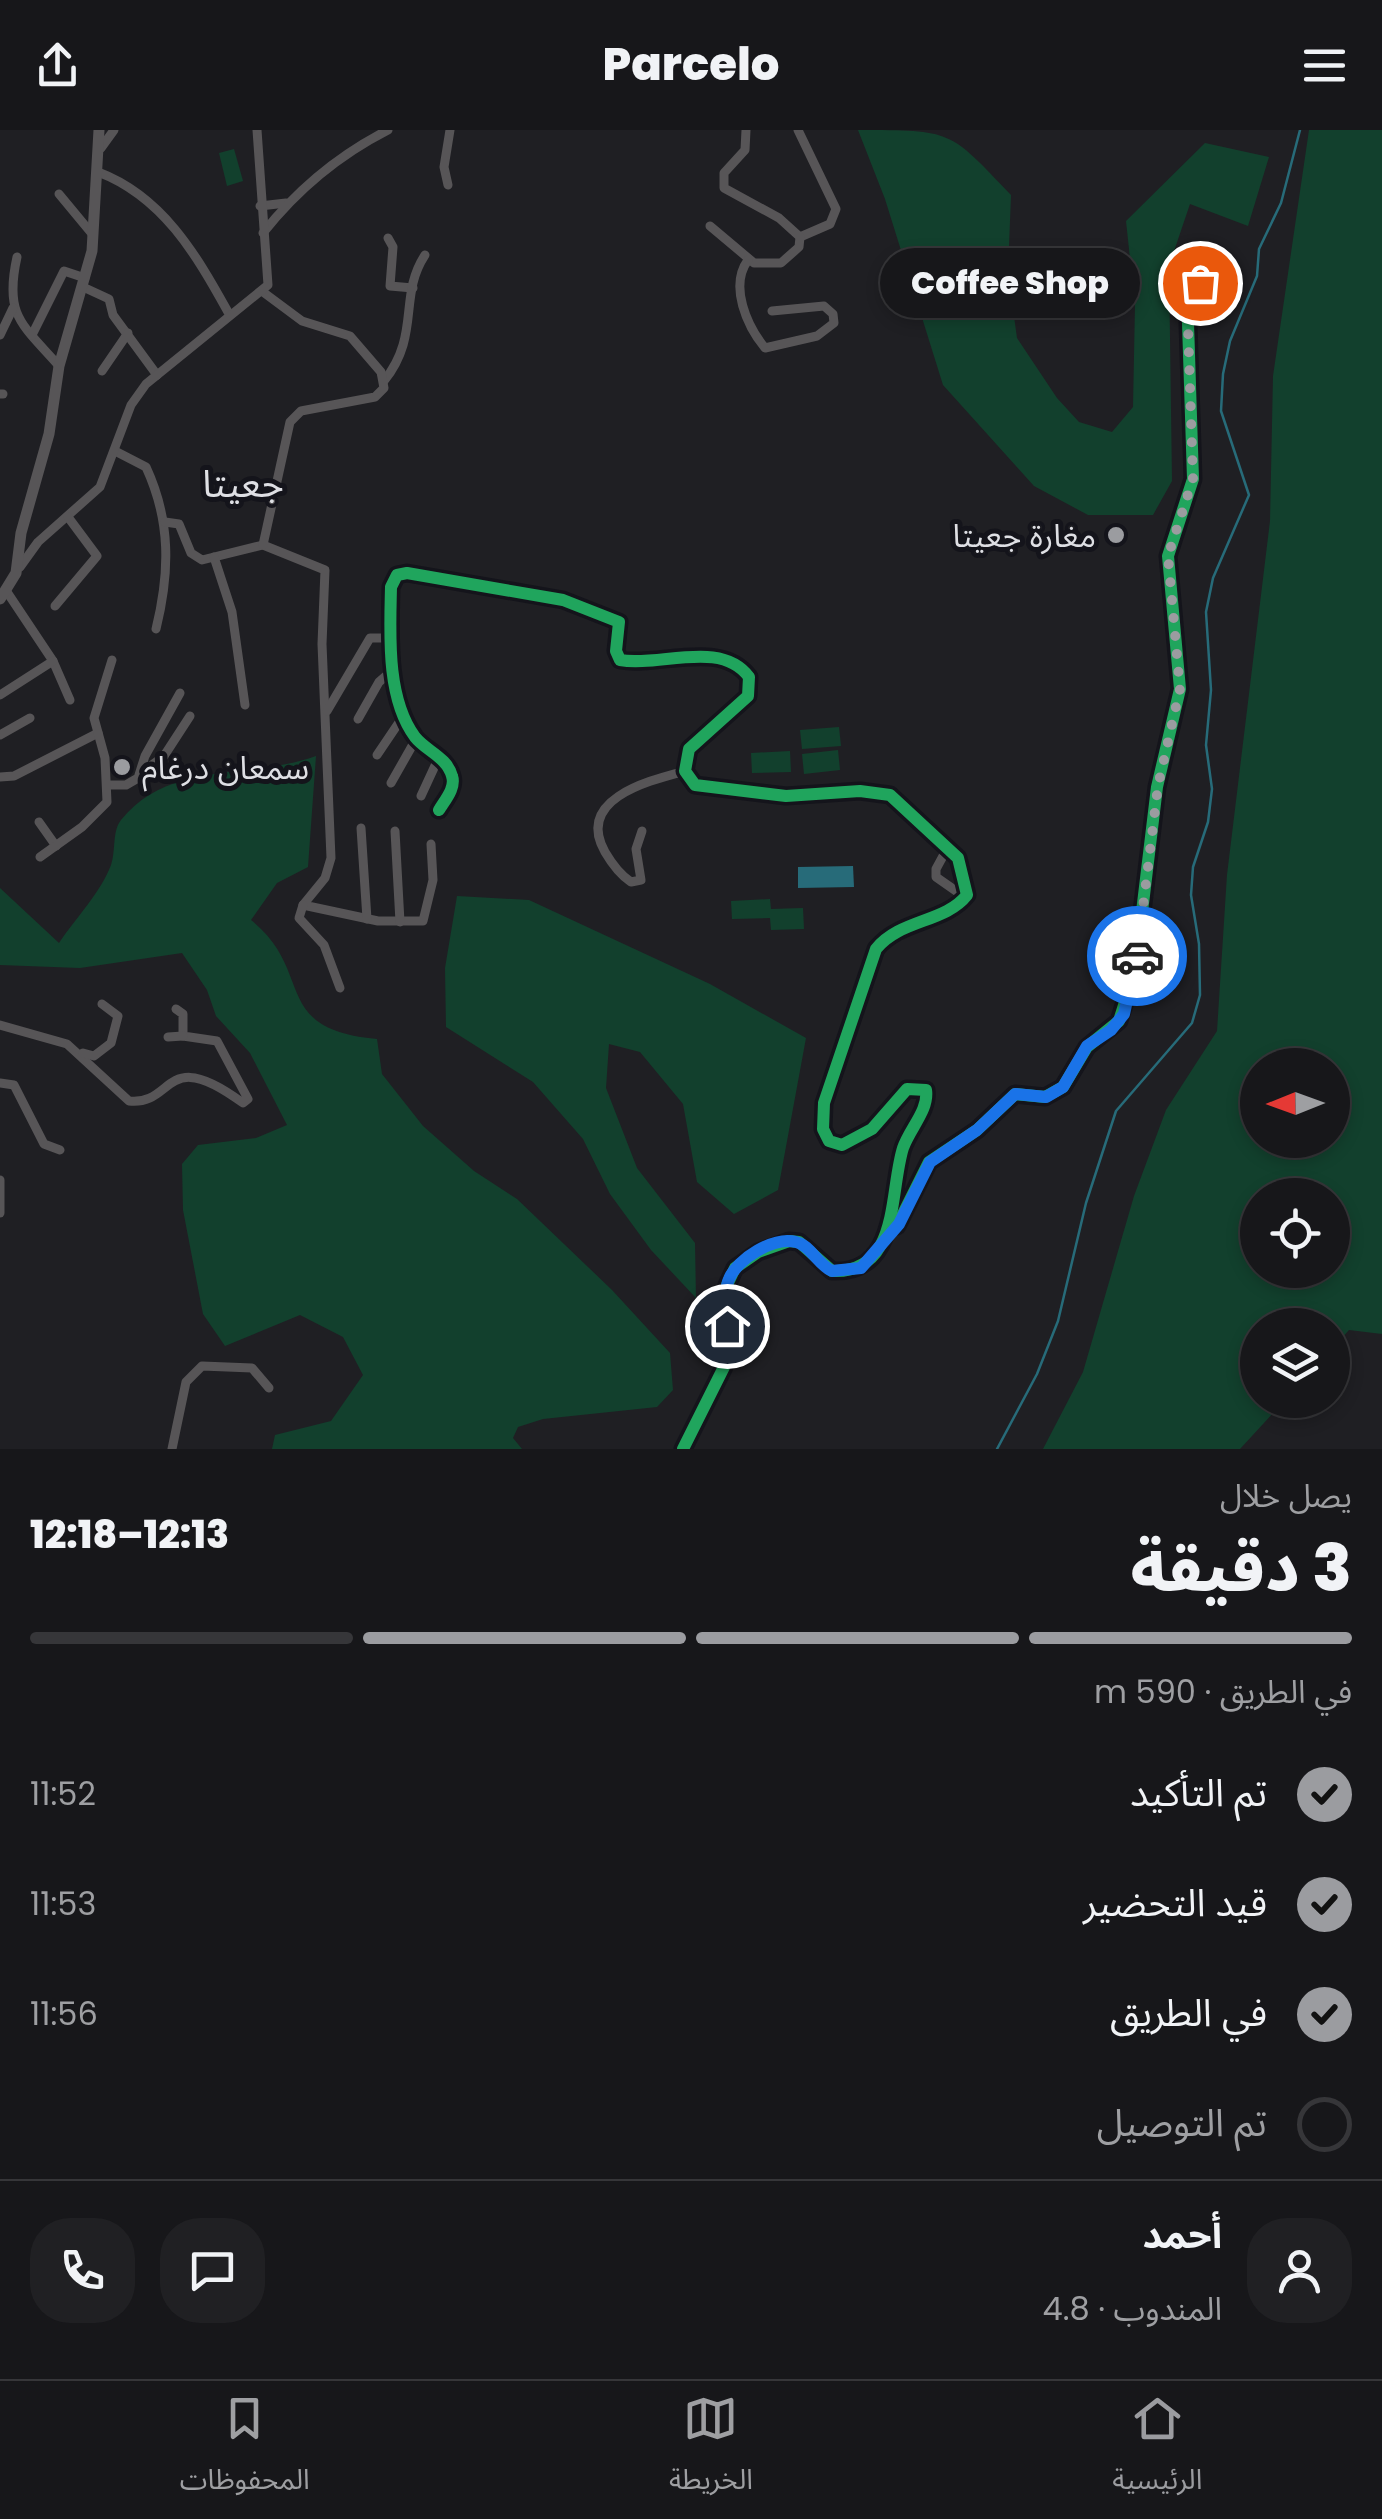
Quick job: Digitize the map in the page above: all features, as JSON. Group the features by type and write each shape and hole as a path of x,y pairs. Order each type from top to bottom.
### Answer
{"street":[{"path":"16,574 21,534 50,434 59,366 84,282 93,235 100,130"},
{"path":"101,148 114,130"},
{"path":"70,700 53,661 4,596 38,542 100,488 131,405 157,375 228,312 263,292 270,275 260,206 257,130"},
{"path":"263,233 286,204 349,152 388,130"},
{"path":"448,184 444,167 450,130"},
{"path":"746,130 746,150 724,173 724,188 780,218 800,237"},
{"path":"798,130 836,209 830,224 800,237"},
{"path":"98,172 145,195 173,226 228,312"},
{"path":"59,194 93,235"},
{"path":"260,206 286,204"},
{"path":"710,226 748,260 763,265 781,262 797,250 800,237"},
{"path":"388,238 393,246 390,286 413,288"},
{"path":"384,382 404,352 413,288 424,255"},
{"path":"16,257 10,290 13,308 59,366"},
{"path":"748,260 740,272 745,312 765,348 816,336 834,322 824,306 772,310"},
{"path":"32,336 64,271 108,299 114,315 157,375"},
{"path":"263,292 302,321 345,332 376,364 384,382 384,388 374,396 301,410 290,422 263,545"},
{"path":"683,1449 724,1367 727,1285 735,1268 758,1252 789,1241 804,1246 822,1267 846,1272 870,1262 883,1240 899,1224 930,1162 977,1130 1015,1094 1046,1097 1063,1087 1087,1046 1120,1021 1135,970 1158,786 1180,689 1168,556 1193,479 1188,326 1191,295"},
{"path":"0,336 13,308"},
{"path":"102,371 128,333"},
{"path":"115,451 146,466 166,522 166,566 156,630"},
{"path":"54,606 97,556 68,518"},
{"path":"166,522 179,524 195,558 263,545 325,570 322,644 330,868 303,904 299,918 324,945 340,988"},
{"path":"214,557 232,612 245,706"},
{"path":"440,810 454,780 439,757 416,739 404,715 394,670 390,638 392,581 397,575 416,574 563,600 597,611 619,622 616,650 623,660 704,657 738,665 749,677 748,696 690,749 684,770"},
{"path":"327,712 370,638 390,638"},
{"path":"40,858 102,810 107,785 94,718 112,660"},
{"path":"0,695 53,661"},
{"path":"358,719 379,682 394,670"},
{"path":"141,773 145,756 180,693"},
{"path":"377,755 404,715"},
{"path":"107,785 130,784 164,756 190,716"},
{"path":"0,735 30,718"},
{"path":"0,777 14,776 98,733"},
{"path":"392,784 416,739"},
{"path":"421,796 439,757"},
{"path":"684,770 696,786 731,793 890,795 948,847 964,872 966,898 958,907 891,932 876,948 824,1102 823,1128 829,1142 842,1146 872,1129 907,1088 926,1090 926,1104 903,1148 883,1240"},
{"path":"642,831 636,848 641,880 630,882 612,864 598,838 601,814 628,790 684,770"},
{"path":"39,822 56,846"},
{"path":"361,828 368,919"},
{"path":"395,831 400,922"},
{"path":"303,904 368,919 400,922 426,917 433,880 431,844"},
{"path":"948,847 936,877 966,898"},
{"path":"0,1025 60,1041 94,1056 111,1043 118,1016 102,1004"},
{"path":"176,1010 183,1014 183,1036"},
{"path":"80,1052 121,1098 134,1102 144,1100 168,1081 188,1076 223,1087 243,1103 248,1098 217,1042 168,1037"},
{"path":"0,1082 14,1086 44,1144 60,1150"},
{"path":"0,1180 0,1213"},
{"path":"172,1449 186,1382 202,1366 252,1368 270,1388"}],"green space":[{"path":"858,130 913,131 947,138 974,157 1011,195 1008,273 1017,338 1057,398 1079,422 1112,432 1133,407 1135,305 1126,221 1205,143 1269,157 1248,226 1190,204 1169,266 1172,481 1153,515 1088,515 1034,486 943,385 885,199"},
{"path":"1309,130 1382,130 1382,1334 1350,1330 1350,1308 1240,1308 1240,1418 1268,1418 1240,1449 1043,1449 1083,1372 1134,1196 1166,1110 1217,1031 1227,875 1270,521 1273,376"},
{"path":"234,149 243,181 227,186 219,153"},
{"path":"839,727 841,746 802,749 800,730"},
{"path":"838,750 840,770 804,774 802,754"},
{"path":"790,751 791,772 752,773 751,753"},
{"path":"316,756 308,867 277,883 251,920 283,959 307,1011 321,1024 343,1033 377,1039 382,1074 423,1126 474,1171 517,1199 612,1290 670,1353 673,1390 657,1407 543,1419 518,1427 513,1438 522,1449 272,1449 275,1435 331,1421 363,1375 343,1337 300,1315 225,1346 203,1314 183,1210 182,1164 198,1145 256,1138 287,1125 250,1053 216,1016 207,990 182,953 80,968 0,965 0,888 59,943 107,875 118,825 141,801 187,779"},
{"path":"457,896 529,900 710,984 806,1038 778,1190 734,1214 697,1182 683,1104 640,1052 609,1044 606,1088 637,1168 695,1243 696,1298 651,1250 610,1194 583,1139 533,1082 446,1027 445,968"},
{"path":"770,899 771,909 803,908 804,929 771,930 770,918 732,919 731,901"}],"water":[{"path":"853,866 854,887 798,888 798,867"}],"waterway":[{"path":"997,1449 1037,1374 1058,1321 1086,1203 1116,1111 1192,1023 1200,995 1199,944 1191,895 1193,867 1208,822 1212,789 1206,745 1211,690 1206,612 1213,578 1249,495 1221,411 1223,374 1230,341 1257,276 1259,249 1281,203 1300,130"}],"cycle path":[{"path":"897,1226 929,1162 977,1130 1015,1094 1045,1097 1063,1087 1087,1047 1119,1021 1135,970 1157,787 1180,689 1168,556 1193,479 1188,323 1192,282 1202,284 1202,293 1191,295"},
{"path":"439,810 451,789 452,776 446,764 415,737 394,685 391,587 397,575 407,573 563,600 619,622 616,651 620,660 706,657 737,666 749,677 748,696 689,749 685,771 695,785 786,796 860,791 890,795 958,858 967,895 947,911 897,932 876,949 824,1103 823,1129 829,1141 842,1145 872,1129 907,1089 926,1090 922,1112 903,1148 888,1228 881,1245 870,1259 854,1268 832,1271 799,1242 789,1241 758,1252 735,1268 727,1285 724,1367 683,1449"}],"way so far":[{"path":"1137,956 1158,786 1180,689 1170,613 1168,556 1193,479 1193,382 1188,322 1192,282 1200,283"}],"place":[{"name":"Coffee Shop","path":"1200,283"},
{"name":"مغارة جعيتا","path":"1116,535"},
{"name":"سمعان درغام","path":"122,767"}],"district":[{"name":"جعيتا","path":"243,483"}],"route":[{"path":"727,1326 727,1285 731,1274 741,1263 771,1245 799,1242 822,1267 832,1271 846,1272 870,1262 883,1240 899,1224 930,1162 951,1144 977,1130 1015,1094 1023,1092 1040,1098 1063,1087 1087,1046 1111,1030 1124,1014 1137,956"}]}
